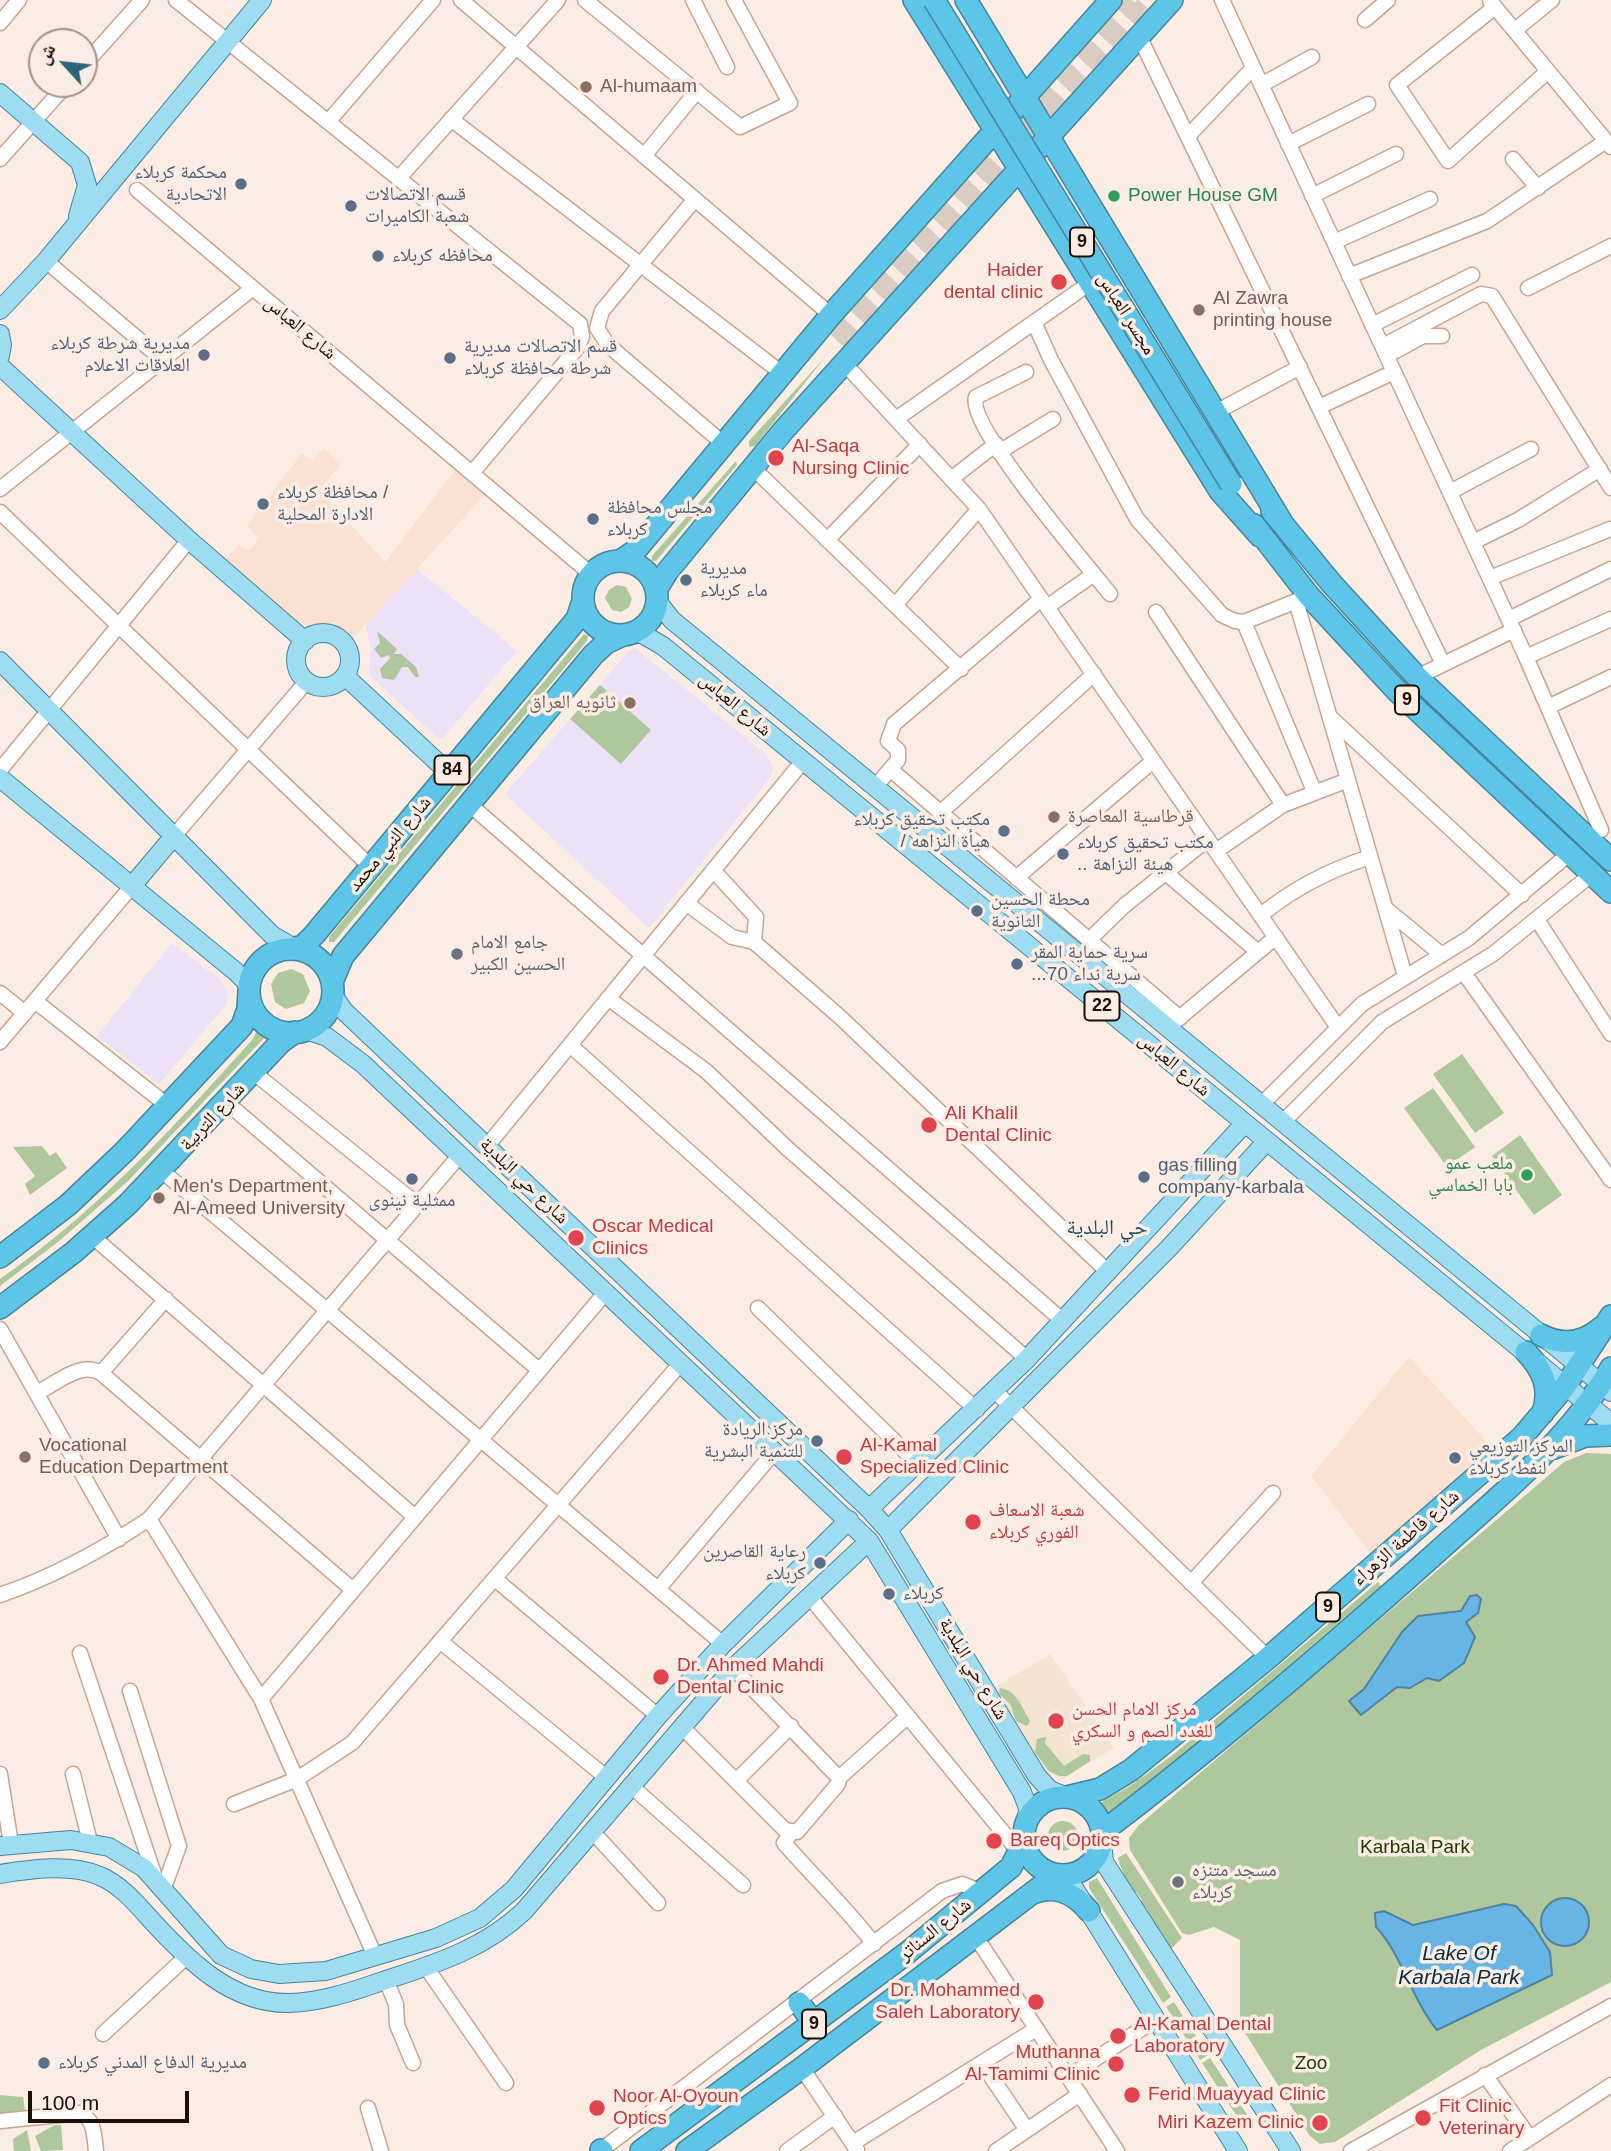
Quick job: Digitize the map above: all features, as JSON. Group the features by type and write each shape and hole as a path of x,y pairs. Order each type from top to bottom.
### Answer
{"highway":[{"path":"914,0 1220,491 1260,536"},
{"name":"مجسر العباس","path":"934,0 1236,481"},
{"name":"مجسر العباس","path":"947,0 1236,481"},
{"path":"966,0 1281,521"},
{"path":"620,561 635,551 783,374 837,339 963,165 1111,0"},
{"path":"757,407 997,195 1172,0"},
{"path":"1003,62 1012,70 1024,74 1038,74 1050,68"},
{"path":"963,165 974,143 978,122 971,92"},
{"path":"1066,165 1061,141 1073,110"},
{"path":"997,195 1017,186 1033,192"},
{"name":"84","path":"630,633 653,615 667,572 783,431 837,339"},
{"path":"728,442 739,458 753,465"},
{"name":"9","path":"1236,481 1281,521 1332,584 1417,677 1600,831 1611,859"},
{"name":"9","path":"1236,481 1260,536 1302,598 1611,892"},
{"path":"591,574 609,562 620,561 640,567 651,577 657,596"},
{"name":"84","path":"583,601 591,574"},
{"path":"583,601 589,619 604,632 630,633"},
{"name":"شارع النبي محمد","path":"294,948 305,945 371,867 577,619 583,601"},
{"name":"شارع النبي محمد","path":"332,989 343,956 593,656 606,643 630,633"},
{"path":"294,948 319,959 332,989 322,1019 301,1031 273,1029 263,1022 255,1013 249,991 251,977 268,955 294,948"},
{"name":"شارع التربية","path":"0,1257 68,1205 169,1106 242,1026 248,1009 249,991"},
{"name":"شارع التربية","path":"0,1308 92,1236 162,1171 254,1072 301,1031"},
{"path":"1541,1335 1555,1341 1572,1342 1594,1334 1608,1320"},
{"name":"شارع فاطمة الزهراء","path":"1067,1797 1096,1791 1131,1770 1370,1571 1542,1415 1566,1385 1608,1320"},
{"path":"1525,1352 1535,1362 1545,1382 1546,1404 1542,1415"},
{"name":"شارع فاطمة الزهراء","path":"1105,1843 1536,1463 1608,1381"},
{"path":"1536,1463 1567,1441 1584,1436 1611,1435"},
{"path":"1390,1553 1392,1568 1408,1577"},
{"path":"1370,1571 1386,1581 1388,1596"},
{"path":"1067,1797 1079,1800 1097,1817 1105,1843"},
{"name":"9","path":"1027,1819 1040,1804 1067,1797"},
{"path":"1027,1819 1022,1847 1036,1865 1061,1875"},
{"name":"9","path":"1061,1875 1085,1869 1105,1843"},
{"name":"شارع السناتر","path":"641,2151 907,1953 1011,1867 1022,1847"},
{"name":"شارع السناتر","path":"687,2151 802,2068 1028,1895 1061,1875"},
{"path":"1028,1895 1044,1889 1060,1891 1074,1898 1089,1911"},
{"path":"907,1953 903,1962 906,1972 915,1977 925,1975"},
{"path":"875,1978 885,1976 893,1981 896,1989 890,2000"},
{"path":"799,2003 814,2023"}],"main road":[{"path":"0,310 46,261 262,0"},
{"path":"0,93 75,157 86,175 86,197 68,234"},
{"path":"0,334 0,356"},
{"path":"0,366 189,540 305,641"},
{"name":"شارع العباس","path":"657,596 672,621 875,787 1174,1023 1261,1105 1579,1366 1608,1381"},
{"name":"شارع العباس","path":"630,633 657,641 1611,1423"},
{"path":"319,634 341,640 349,653 345,676 326,687 307,681 300,674 297,660 305,641 319,634"},
{"path":"0,661 276,939 294,948"},
{"path":"345,676 449,773"},
{"path":"0,778 239,974 249,991"},
{"path":"132,886 174,836"},
{"name":"شارع حي البلدية","path":"332,989 344,1011 869,1509 888,1530 1042,1783 1067,1797"},
{"name":"شارع حي البلدية","path":"301,1031 327,1037 363,1064 869,1541 1024,1796 1027,1819"},
{"path":"363,1064 365,1052 380,1045"},
{"path":"869,1509 996,1392 1245,1123"},
{"path":"888,1530 1169,1248 1267,1141"},
{"path":"5,1845 45,1840 90,1842 128,1857 160,1886 221,1955 251,1969 279,1974 326,1971 436,1938 480,1918 514,1889 723,1644 849,1520"},
{"path":"0,1874 44,1869 81,1870 100,1875 118,1886 137,1904 186,1957 229,1988 274,2002 316,1999 426,1967 472,1949 511,1923 733,1668 869,1541"},
{"path":"930,1642 944,1638 949,1629"},
{"path":"942,1661 946,1652 960,1647"},
{"path":"1105,1843 1290,2151"},
{"path":"1061,1875 1089,1911 1238,2151"}],"street":[{"path":"0,23 19,0"},
{"path":"98,49 142,0"},
{"path":"176,0 582,328 578,347 472,474"},
{"path":"328,122 433,0"},
{"path":"461,0 695,200 837,339 896,419 979,509 1337,1026"},
{"path":"398,179 558,0"},
{"path":"585,0 740,127 790,103 734,0"},
{"path":"693,0 727,68"},
{"path":"1222,0 1511,624 1600,831"},
{"path":"1366,20 1388,0"},
{"path":"1515,30 1552,0"},
{"path":"1349,276 1487,221 1608,144 1515,30 1492,4 1396,85 1448,162 1548,71"},
{"path":"1139,36 1443,664"},
{"path":"1261,85 1312,57"},
{"path":"1188,136 1253,68"},
{"path":"644,156 697,91"},
{"path":"0,159 55,98"},
{"path":"1288,144 1368,104"},
{"path":"452,119 783,374"},
{"path":"1312,196 1396,154"},
{"path":"1513,159 1538,188"},
{"name":"شارع العباس","path":"137,190 591,574"},
{"path":"1334,242 1430,199"},
{"path":"695,200 603,311 597,322 599,333 608,345 728,442"},
{"path":"1528,288 1606,248 1611,264"},
{"path":"46,261 163,360"},
{"path":"1372,325 1472,275"},
{"path":"896,419 1090,283"},
{"path":"0,489 253,288"},
{"path":"1385,351 1481,294 1492,296 1611,488"},
{"path":"1034,321 1051,360 1137,519 1222,615 1244,622 1302,598 1329,716 1405,976"},
{"path":"1385,351 1423,336 1442,336"},
{"path":"1216,412 1300,367"},
{"path":"1026,372 976,397 975,410 997,448 1110,594"},
{"path":"1319,407 1394,372"},
{"path":"951,479 997,448 1053,419"},
{"path":"827,540 919,444"},
{"path":"1450,492 1531,449"},
{"path":"753,465 961,669"},
{"path":"1473,542 1518,520 1600,469"},
{"path":"895,605 979,509"},
{"path":"0,512 371,867"},
{"path":"1490,578 1610,529"},
{"path":"0,770 189,540"},
{"path":"1417,677 1611,569"},
{"path":"875,787 899,755 888,741 894,724 1044,603 1094,574"},
{"path":"1156,612 1283,805"},
{"path":"1526,657 1611,619"},
{"path":"1244,622 1314,790"},
{"path":"940,813 1094,674"},
{"path":"1548,708 1611,677"},
{"path":"174,836 307,681"},
{"path":"1329,716 1522,895"},
{"path":"1341,757 1364,748"},
{"path":"487,1146 803,761"},
{"path":"1016,878 1153,761"},
{"path":"890,769 1089,940 1174,1023 1276,937"},
{"path":"1089,940 1165,872 1283,805 1314,790 1348,780"},
{"path":"470,804 642,957 1063,1321"},
{"path":"1261,1105 1337,1026 1382,989 1469,938 1569,854"},
{"path":"1261,915 1298,887 1370,857"},
{"path":"713,870 756,917 754,942"},
{"path":"1165,872 1258,952"},
{"path":"1283,1122 1382,1022 1464,973 1538,921 1592,874"},
{"path":"0,1042 132,886"},
{"path":"686,903 732,937 754,942 840,1017 1108,1272"},
{"path":"1385,908 1442,955"},
{"path":"1538,921 1611,1034"},
{"path":"1464,973 1611,1180"},
{"path":"0,993 25,1013"},
{"path":"608,998 706,1070 788,1149 1027,1359"},
{"path":"35,1001 169,1106"},
{"path":"570,1045 977,1410"},
{"path":"254,1072 418,1205"},
{"path":"226,1102 539,1370"},
{"path":"0,1595 30,1585 119,1539 149,1519 460,1155"},
{"path":"162,1171 723,1644"},
{"path":"92,1236 265,1383 415,1517"},
{"path":"261,1699 606,1292"},
{"path":"101,1373 166,1299"},
{"path":"758,1308 917,1463"},
{"path":"0,1329 119,1539"},
{"path":"234,1804 298,1779 352,1743 681,1363"},
{"path":"37,1394 83,1368 92,1368 101,1373 353,1590"},
{"path":"996,1392 1268,1658"},
{"path":"658,1590 775,1451"},
{"path":"1191,1583 1273,1493"},
{"path":"149,1519 261,1699 375,1956"},
{"path":"495,1579 659,1716"},
{"path":"810,1597 908,1716 1022,1847"},
{"path":"440,1642 607,1778"},
{"path":"80,1653 160,1886"},
{"path":"733,1668 839,1778"},
{"path":"130,1691 179,1846 160,1886"},
{"path":"790,1833 797,1832 838,1784 839,1778 908,1716"},
{"path":"681,1726 790,1833"},
{"path":"736,1781 791,1726"},
{"path":"0,1774 5,1845"},
{"path":"73,1774 90,1842"},
{"path":"630,1786 743,1885"},
{"path":"592,1831 658,1903"},
{"path":"790,1833 785,1843 806,1869 841,1901 874,1944"},
{"path":"601,2151 950,1887 967,1884 982,1892"},
{"path":"976,1937 1117,2151"},
{"path":"103,2034 186,1957"},
{"path":"426,1967 506,2083"},
{"path":"386,1980 396,2004 397,2025 413,2063"},
{"path":"1351,2151 1611,2006"},
{"path":"1068,2077 1155,2020"},
{"path":"802,2068 855,2147 1036,2029"},
{"path":"982,2063 1027,2130"},
{"path":"1485,2075 1530,2138"},
{"path":"1510,2151 1611,2085"},
{"path":"996,2151 1014,2146 1027,2130 1080,2094"},
{"path":"368,2108 382,2151"},
{"path":"0,2121 79,2113 87,2115 92,2122 96,2151"},
{"path":"787,2151 835,2116"}],"shaded area":[{"path":"324,448 341,464 319,490 385,562 460,464 492,487 346,646 334,635 311,636 220,566 239,545 249,551 259,538 247,526 302,453 312,460"},
{"path":"417,569 517,651 443,738 438,738 369,675 370,649 366,625"},
{"path":"635,648 767,755 773,768 770,778 649,928 505,794 629,651"},
{"path":"172,943 223,982 228,997 226,1005 159,1084 97,1036"},
{"path":"1409,1357 1485,1440 1468,1472 1371,1554 1311,1476"},
{"path":"1050,1654 1114,1748 1063,1779 1047,1772 995,1687"}],"green space":[{"path":"826,356 755,446 749,447 749,441"},
{"path":"736,461 737,465 656,561 652,561 652,556"},
{"path":"617,585 626,587 632,599 629,607 621,612 612,610 605,598 609,590"},
{"path":"377,631 397,649 394,654 401,654 416,667 419,677 415,677 408,667 402,667 394,680 382,678 380,669 390,658 389,655 381,658 374,649 380,643"},
{"path":"584,634 588,636 587,641 334,942 329,942 329,937"},
{"path":"600,685 651,730 621,764 570,719"},
{"path":"291,969 303,974 310,991 304,1003 286,1009 275,1002 271,984 278,973"},
{"path":"257,1030 267,1035 128,1181 58,1242 0,1286 0,1279 69,1226 133,1167 252,1040"},
{"path":"1462,1054 1504,1113 1475,1133 1433,1074"},
{"path":"1433,1088 1475,1147 1447,1167 1404,1108"},
{"name":"ملعب عمو بابا الخماسي","path":"1520,1135 1562,1195 1534,1215 1492,1156"},
{"path":"42,1146 50,1156 56,1152 67,1168 30,1195 25,1184 35,1176 13,1147"},
{"name":"Karbala Park","path":"1586,1453 1611,1454 1611,1982 1481,2050 1335,2142 1320,2144 1310,2136 1240,2025 1240,1940 1214,1927 1189,1935 1182,1933 1130,1850 1129,1838 1138,1826 1564,1462"},
{"path":"1378,1582 1381,1586 1189,1751 1107,1814 1100,1803 1130,1786 1174,1754"},
{"path":"1000,1688 1019,1701 1030,1721 1027,1726 1016,1721 1010,1704 999,1694"},
{"path":"1046,1737 1045,1743 1064,1766 1083,1754 1090,1755 1090,1761 1067,1776 1059,1776 1049,1771 1035,1752 1037,1739"},
{"path":"1063,1821 1074,1825 1078,1836 1074,1847 1063,1851 1052,1847 1048,1836 1052,1825"},
{"path":"1126,1853 1182,1938 1171,1949 1165,1947 1165,1937 1157,1935 1157,1927 1144,1914 1148,1910 1139,1902 1142,1900 1136,1892 1133,1894 1118,1858"},
{"path":"1097,1878 1171,1997 1163,2003 1089,1888 1089,1882"},
{"path":"1174,2002 1208,2055 1200,2060 1166,2007"},
{"path":"1210,2058 1250,2119 1242,2124 1202,2063"},
{"path":"0,2095 23,2097 25,2111 0,2118"},
{"path":"55,2125 61,2125 63,2150 41,2151 35,2136"},
{"path":"27,2130 31,2151 14,2151 13,2139"}],"water":[{"path":"1477,1595 1481,1599 1478,1613 1466,1622 1475,1637 1464,1663 1439,1681 1427,1678 1410,1688 1397,1687 1361,1715 1349,1701 1364,1689 1402,1632 1418,1616 1461,1611 1470,1596"},
{"path":"1565,1898 1582,1905 1589,1922 1582,1939 1565,1946 1548,1939 1541,1922 1548,1905"},
{"name":"Lake Of Karbala Park","path":"1504,1904 1516,1906 1533,1925 1550,1952 1552,1975 1437,2030 1385,1938 1376,1927 1375,1913 1384,1911 1413,1925"}],"tunnel":[{"path":"830,334 1132,0"},
{"path":"843,346 1151,0"}],"place":[{"name":"Al-humaam","path":"586,87"},
{"name":"محكمة كربلاء الاتحادية","path":"241,184"},
{"name":"Power House GM","path":"1114,196"},
{"name":"قسم الاتصالات شعبة الكاميرات","path":"351,206"},
{"name":"محافظه كربلاء","path":"378,256"},
{"name":"Haider dental clinic","path":"1059,282"},
{"name":"Al Zawra printing house","path":"1199,310"},
{"name":"مديرية شرطة كربلاء العلاقات الاعلام","path":"204,355"},
{"name":"قسم الاتصالات مديرية شرطة محافظة كربلاء","path":"450,358"},
{"name":"Al-Saqa Nursing Clinic","path":"776,458"},
{"name":"محافظة كربلاء / الادارة المحلية","path":"263,504"},
{"name":"مجلس محافظة كربلاء","path":"593,519"},
{"name":"مديرية ماء كربلاء","path":"686,580"},
{"name":"ثانويه العراق","path":"630,703"},
{"name":"قرطاسية المعاصرة","path":"1054,817"},
{"name":"مكتب تحقيق كربلاء / هيأة النزاهه","path":"1004,831"},
{"name":"مكتب تحقيق كربلاء .. هيئة النزاهة","path":"1063,854"},
{"name":"محطة الحسين الثانوية","path":"977,911"},
{"name":"جامع الامام الحسين الكبير","path":"457,954"},
{"name":"سرية حماية المقر ...سرية نداء 70","path":"1017,964"},
{"name":"Ali Khalil Dental Clinic","path":"929,1125"},
{"name":"ملعب عمو بابا الخماسي","path":"1527,1175"},
{"name":"gas filling company-karbala","path":"1144,1177"},
{"name":"ممثلية نينوى","path":"412,1179"},
{"name":"Men's Department, Al-Ameed University","path":"159,1198"},
{"name":"Oscar Medical Clinics","path":"576,1238"},
{"name":"مركز الريادة للتنمية البشرية","path":"817,1441"},
{"name":"Vocational Education Department","path":"25,1457"},
{"name":"Al-Kamal Specialized Clinic","path":"844,1457"},
{"name":"المركز التوزيعي لنفط كربلاء","path":"1455,1458"},
{"name":"شعبة الاسعاف الفوري كربلاء","path":"973,1522"},
{"name":"رعاية القاصرين كربلاء","path":"820,1563"},
{"name":"كربلاء","path":"889,1594"},
{"name":"Dr. Ahmed Mahdi Dental Clinic","path":"661,1677"},
{"name":"مركز الامام الحسن للغدد الصم و السكري","path":"1056,1721"},
{"name":"Bareq Optics","path":"994,1841"},
{"name":"مسجد متنزه كربلاء","path":"1178,1882"},
{"name":"Dr. Mohammed Saleh Laboratory","path":"1036,2002"},
{"name":"Al-Kamal Dental Laboratory","path":"1118,2036"},
{"name":"مديرية الدفاع المدني كربلاء","path":"44,2063"},
{"name":"Muthanna Al-Tamimi Clinic","path":"1116,2064"},
{"name":"Ferid Muayyad Clinic","path":"1132,2095"},
{"name":"Noor Al-Oyoun Optics","path":"597,2108"},
{"name":"Fit Clinic Veterinary","path":"1423,2118"},
{"name":"Miri Kazem Clinic","path":"1320,2123"}],"district":[{"name":"حي البلدية","path":"1107,1228"}],"park label":[{"name":"Zoo","path":"1311,2064"}]}
